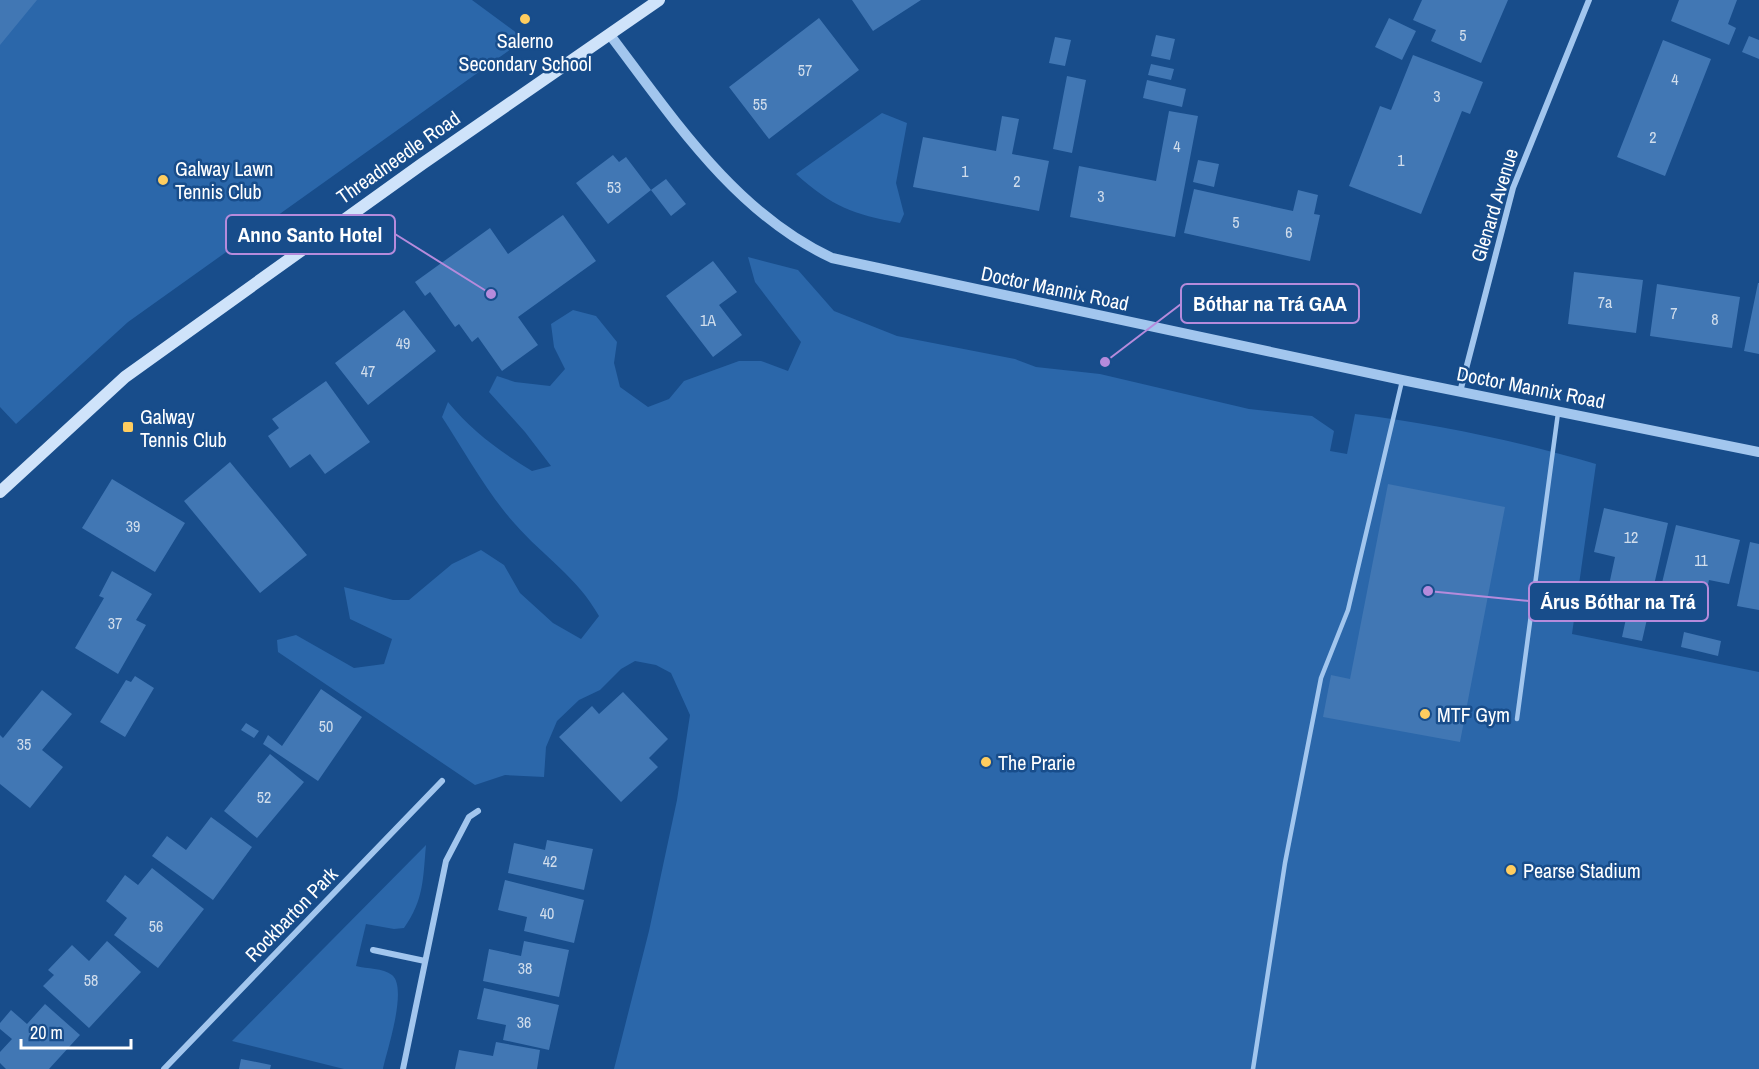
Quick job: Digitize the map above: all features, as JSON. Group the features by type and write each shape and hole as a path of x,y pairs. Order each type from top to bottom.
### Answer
{"main road":[{"name":"Threadneedle Road","path":"0,492 125,377 422,164 659,0"}],"street":[{"name":"Glenard Avenue","path":"1460,392 1513,188 1589,0"},
{"name":"Doctor Mannix Road","path":"610,35 687,137 765,218 809,247 832,258 1402,380 1759,452"},
{"name":"Rockbarton Park","path":"164,1069 442,781"},
{"path":"403,1069 446,861 469,817 478,811"},
{"path":"372,950 425,961"}],"lane":[{"path":"1253,1069 1285,863 1321,678 1348,610 1402,380"},
{"path":"1517,719 1558,411"}],"shaded area":[{"name":"Galway Lawn Tennis Club","path":"0,0 472,0 525,39 128,322 16,424 0,407"},
{"path":"882,113 907,123 896,183 904,214 900,223 856,212 833,202 796,174"},
{"path":"748,257 798,270 834,311 897,336 1015,359 1036,367 1100,374 1249,409 1312,416 1334,431 1330,451 1347,454 1355,414 1477,434 1596,464 1572,634 1759,672 1759,1069 614,1069 649,931 677,800 690,715 671,673 656,665 635,661 621,669 600,690 579,700 557,721 546,747 544,777 505,775 475,785 278,652 277,640 296,635 354,668 384,664 392,639 350,619 344,587 393,600 409,600 452,564 481,550 504,565 520,593 553,623 581,639 599,616 581,590 526,536 495,499 442,417 448,402 476,431 520,464 532,471 551,466 525,432 489,392 497,376 515,382 550,386 565,369 554,347 551,324 573,310 596,316 617,342 614,363 620,387 648,407 669,399 684,381 739,361 761,361 788,371 801,342 755,282"},
{"path":"426,845 419,898 411,918 404,928 394,929 366,924 356,966 384,971 392,975 396,982 397,1005 383,1069 344,1069 232,1041"}],"building":[{"path":"0,0 37,0 0,45"},
{"path":"852,0 921,0 873,31"},
{"path":"1422,0 1508,0 1481,63 1431,41 1436,30 1413,20"},
{"path":"1679,0 1737,0 1728,24 1736,28 1729,45 1671,21"},
{"path":"819,18 859,70 769,139 729,87"},
{"path":"1389,18 1416,31 1402,60 1375,47"},
{"path":"1156,35 1175,39 1170,60 1151,56"},
{"path":"1749,36 1759,40 1759,59 1742,52"},
{"path":"1055,37 1071,40 1065,66 1049,63"},
{"path":"1663,40 1711,59 1665,176 1617,157"},
{"path":"1413,55 1483,82 1470,114 1462,111 1421,214 1349,186 1380,106 1391,110"},
{"path":"1151,64 1174,69 1171,80 1148,75"},
{"path":"1067,76 1086,80 1072,153 1053,149"},
{"path":"1147,80 1186,89 1182,107 1143,98"},
{"path":"1169,111 1198,116 1175,237 1070,217 1079,166 1156,181"},
{"path":"1002,116 1019,119 1012,154 1049,161 1039,211 913,187 923,137 996,151"},
{"path":"613,155 619,162 626,157 651,190 608,224 576,183"},
{"path":"1198,160 1219,164 1214,187 1193,182"},
{"path":"666,179 686,204 671,216 651,190"},
{"path":"1194,189 1293,211 1298,190 1318,195 1314,214 1320,215 1310,261 1184,233"},
{"path":"563,215 596,261 518,317 538,345 502,371 478,337 472,342 459,324 455,327 430,292 425,296 415,282 490,228 508,254"},
{"path":"713,261 737,292 719,305 742,335 713,357 666,296"},
{"path":"1574,272 1643,280 1636,333 1568,324"},
{"path":"1759,283 1759,354 1744,351"},
{"path":"1657,284 1740,297 1732,348 1650,336"},
{"path":"404,310 436,351 368,405 335,363"},
{"path":"326,381 370,442 325,474 310,454 290,468 268,436 279,428 272,419"},
{"path":"230,462 307,555 260,593 184,501"},
{"path":"112,479 185,523 155,572 82,528"},
{"path":"1388,484 1505,507 1460,742 1323,717 1331,675 1350,679"},
{"path":"1604,508 1668,523 1652,594 1609,585 1615,557 1594,552"},
{"path":"1676,525 1740,540 1729,584 1709,580 1705,597 1661,587"},
{"path":"1750,542 1759,544 1759,610 1737,606"},
{"path":"112,571 152,594 136,620 146,625 118,674 75,648 104,598 99,596"},
{"path":"1627,614 1647,619 1642,641 1622,637"},
{"path":"1684,632 1721,641 1718,656 1681,647"},
{"path":"135,676 154,688 125,737 100,722 126,680 131,682"},
{"path":"321,689 362,717 318,781 263,744 268,735 282,746"},
{"path":"42,690 72,714 42,750 63,767 30,808 0,784 0,735 3,738"},
{"path":"623,692 668,739 649,758 658,767 621,802 559,737 592,706 599,714"},
{"path":"246,723 259,731 254,738 241,730"},
{"path":"270,754 304,782 257,838 224,811"},
{"path":"211,817 252,847 213,900 152,856 167,836 186,850"},
{"path":"547,840 593,849 584,890 508,873 514,843 545,850"},
{"path":"152,868 204,909 158,968 114,935 127,918 106,901 125,875 138,885"},
{"path":"505,880 584,900 574,943 524,931 527,917 498,910"},
{"path":"107,941 141,972 89,1028 43,986 54,975 48,970 72,945 89,961"},
{"path":"524,941 569,950 559,997 483,981 489,949 521,956"},
{"path":"484,988 559,1005 549,1050 503,1040 506,1025 477,1019"},
{"path":"45,1004 80,1035 49,1069 6,1069 0,1063 0,1052 12,1039 0,1029 0,1023 11,1010 27,1024"},
{"path":"496,1042 540,1050 537,1069 455,1069 459,1050 493,1056"},
{"path":"241,1059 271,1065 270,1069 239,1069"}],"place":[{"name":"Salerno Secondary School","path":"525,19"},
{"name":"Galway Lawn Tennis Club","path":"163,180"},
{"name":"Anno Santo Hotel","path":"491,294"},
{"name":"Bóthar na Trá GAA","path":"1105,362"},
{"name":"Galway Tennis Club","path":"128,427"},
{"name":"Árus Bóthar na Trá","path":"1428,591"},
{"name":"MTF Gym","path":"1425,714"},
{"name":"The Prarie","path":"986,762"},
{"name":"Pearse Stadium","path":"1511,870"}]}
